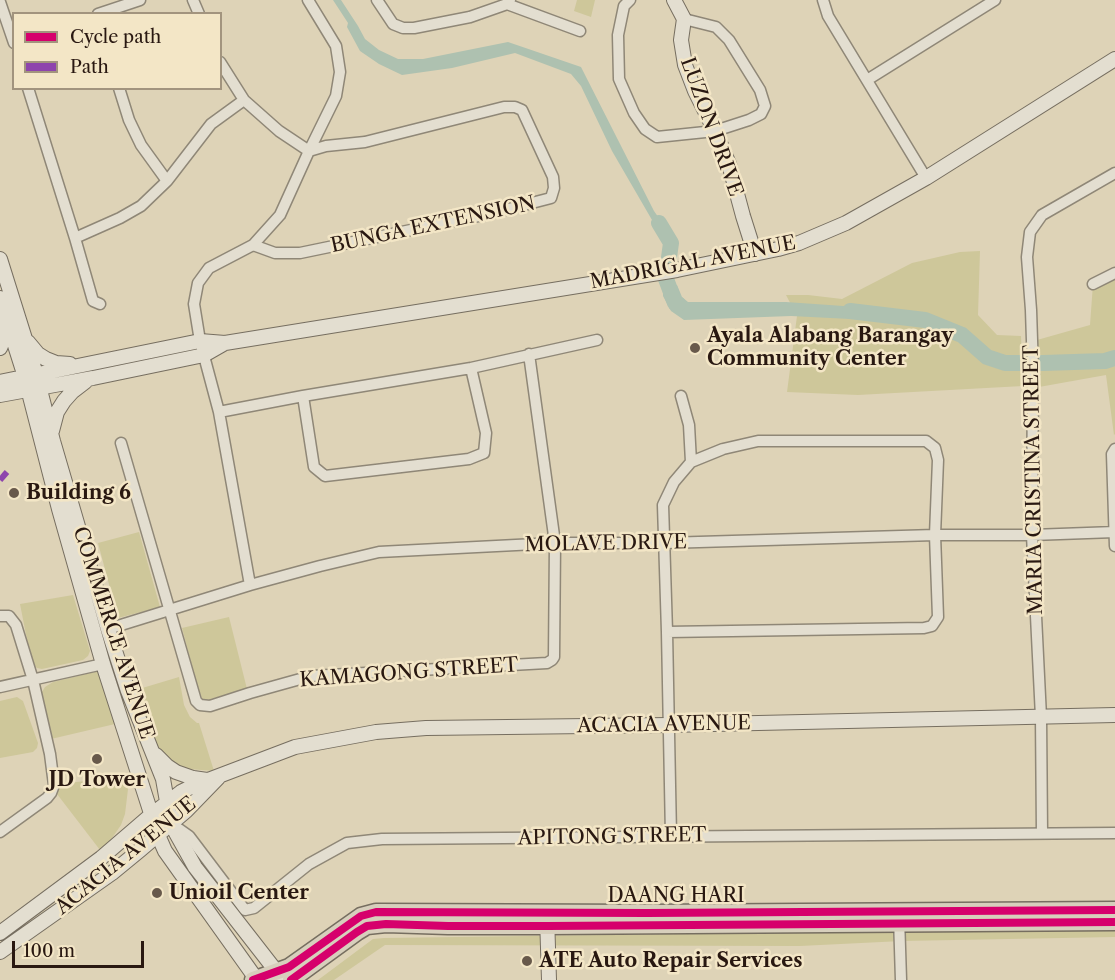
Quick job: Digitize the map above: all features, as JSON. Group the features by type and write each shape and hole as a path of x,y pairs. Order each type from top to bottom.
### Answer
{"main road":[{"name":"DAANG HARI","path":"255,979 278,975 361,916 376,912 547,919 899,917 1115,910"},
{"name":"DAANG HARI","path":"899,917 1115,922"},
{"name":"DAANG HARI","path":"291,980 367,926 386,924 448,926 547,919"}],"street":[{"path":"104,12 140,0"},
{"path":"250,585 219,412 202,348 194,304 198,283 209,268 254,245 280,215 336,96 340,72 336,46 308,0"},
{"path":"377,0 393,24 403,28 470,17 508,2 580,31"},
{"path":"630,0 624,6 618,35 619,79 634,113 645,129 657,137 715,130 761,114 765,106 760,90 729,40 716,27 684,19 674,0"},
{"path":"823,0 828,16 926,178"},
{"path":"867,80 995,0"},
{"path":"0,2 12,39"},
{"name":"LUZON DRIVE","path":"684,19 681,40 685,65 729,164 755,254"},
{"name":"MADRIGAL AVENUE","path":"0,382 93,378 225,343 677,270 799,243 846,223 926,178 1115,59"},
{"path":"222,65 244,100 279,131 309,151"},
{"path":"29,90 93,301 100,304"},
{"path":"120,90 129,120 141,145 167,181"},
{"path":"75,238 141,206 167,181 211,124 244,100"},
{"name":"BUNGA EXTENSION","path":"254,245 275,253 300,254 512,209 551,198 554,188 553,177 522,110 515,107 504,107 365,142 326,146 309,151"},
{"name":"MARIA CRISTINA STREET","path":"1041,833 1041,717 1032,535 1033,371 1027,257 1030,232 1042,215 1115,172"},
{"name":"COMMERCE AVENUE","path":"0,260 23,336 59,509 103,663 158,835 165,852 255,979"},
{"path":"1093,284 1115,273"},
{"name":"COMMERCE AVENUE","path":"0,298 51,433 128,691 163,779 171,824 195,867 278,975"},
{"path":"0,348 5,327 5,314"},
{"path":"23,336 38,354 46,359 67,364 90,363"},
{"path":"219,412 471,368 597,340"},
{"name":"MADRIGAL AVENUE","path":"0,395 90,363 202,348"},
{"name":"KAMAGONG STREET","path":"121,443 196,701 200,705 210,706 311,676 547,663 554,657 555,543 529,354"},
{"path":"303,396 314,467 325,476 469,459 484,453 486,433 471,368"},
{"path":"51,433 57,411 64,401 82,384 93,378"},
{"path":"681,396 689,424 691,462"},
{"path":"667,632 924,628 932,626 938,616 935,535 938,460 935,448 926,441 758,441 723,449 691,462 674,482 663,505 671,836"},
{"path":"1115,449 1112,454 1115,546"},
{"name":"MOLAVE DRIVE","path":"108,629 250,585 379,552 555,543 665,543 1115,532"},
{"path":"0,616 9,616 16,625 33,680 50,754 54,785 47,798 0,832"},
{"path":"0,687 103,663"},
{"name":"ACACIA AVENUE","path":"0,933 101,858 168,801 195,785 295,747 376,732 426,728 1115,715"},
{"path":"151,749 159,760 176,772 193,778 214,778"},
{"name":"ACACIA AVENUE","path":"0,952 112,873 186,811 214,778"},
{"name":"APITONG STREET","path":"171,824 189,836 244,910 254,908 309,864 346,843 382,839 1115,833"},
{"path":"899,917 901,980"},
{"path":"547,919 549,980"}],"shaded area":[{"path":"333,0 341,0 365,39 379,50 398,59 423,59 508,42 581,67 654,211 670,234 672,264 663,263 665,247 652,220 612,151 581,86 571,74 515,53 452,68 402,75 379,64 360,51 347,27 348,23"},
{"path":"577,0 595,0 591,17 574,11"},
{"path":"980,251 978,315 997,335 1021,336 1023,386 858,395 787,392 797,316 786,295 842,299 912,263 960,252"},
{"path":"1115,274 1114,435 1106,375 1039,387 1037,340 1090,325 1093,284"},
{"path":"677,285 682,297 688,302 786,302 872,308 870,320 791,316 684,320 671,311 663,296 663,286"},
{"path":"139,532 160,607 118,618 98,543"},
{"path":"73,595 90,651 88,656 83,660 42,669 33,666 20,604"},
{"path":"229,617 247,689 203,701 182,628"},
{"path":"99,671 115,724 51,739 41,698 45,687 53,682"},
{"path":"179,677 184,705 190,717 199,723 214,771 189,769 168,762 158,750 139,689"},
{"path":"17,697 23,701 38,743 37,748 33,752 0,758 0,701"},
{"path":"127,776 125,814 121,825 100,850 57,794 60,784"},
{"path":"1115,928 1115,937 902,941 800,946 385,945 334,980 318,980 373,939 384,938"}],"waterway":[{"path":"659,223 671,243 666,279 675,303 678,304"},
{"path":"850,311 925,320 962,335 987,357 1005,363 1105,361 1115,358"}],"marked path":[{"path":"0,480 7,472"}],"cycle path":[{"path":"253,980 289,967 361,916 376,912 1115,910"},
{"path":"291,980 367,926 386,924 548,926 1115,922"}],"place":[{"name":"Ayala Alabang Barangay Community Center","path":"695,348"},
{"name":"Building 6","path":"14,493"},
{"name":"JD Tower","path":"97,759"},
{"name":"Unioil Center","path":"157,893"},
{"name":"ATE Auto Repair Services","path":"527,961"}]}
